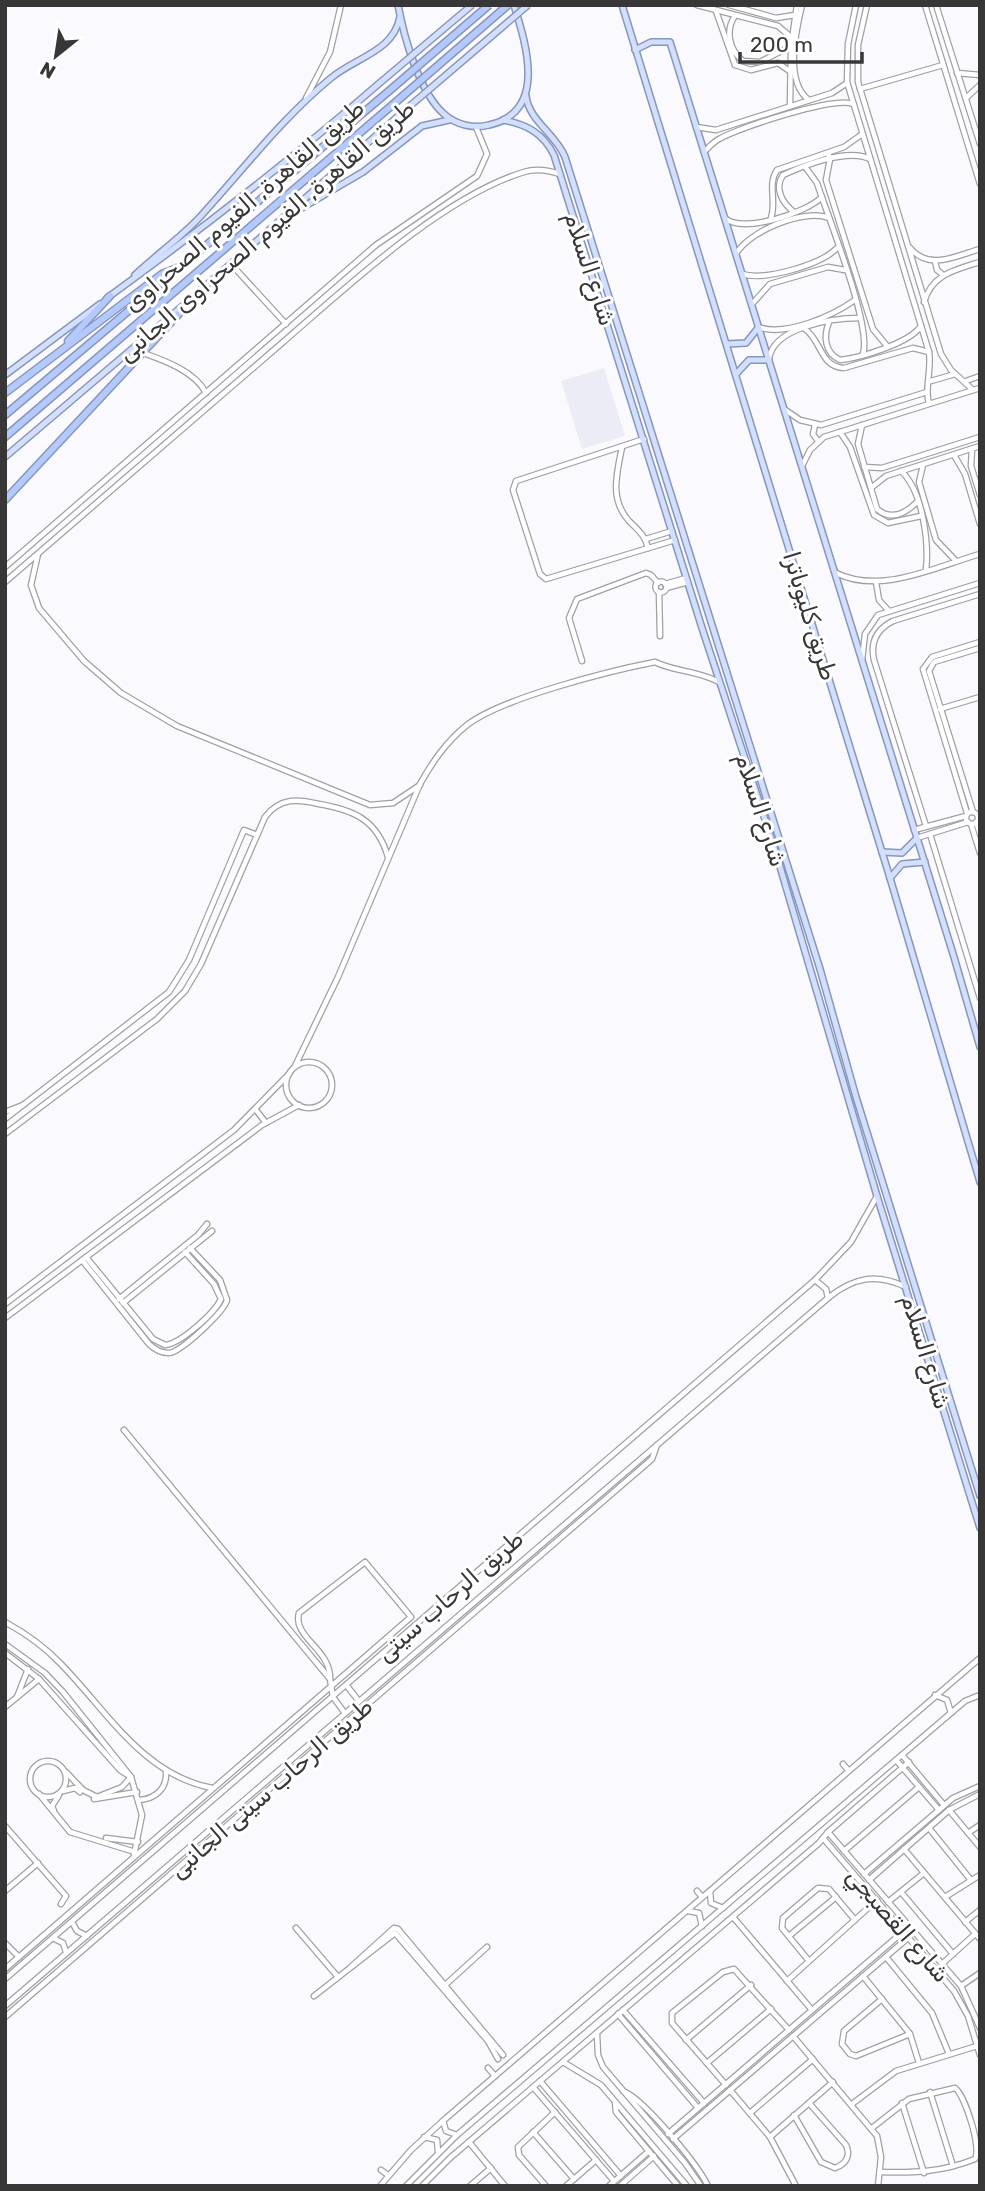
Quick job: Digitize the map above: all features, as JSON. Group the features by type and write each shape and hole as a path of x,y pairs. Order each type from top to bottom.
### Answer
{"highway":[{"name":"طريق القاهرة, الفيوم الصحراوى","path":"5,415 489,5"},
{"name":"طريق القاهرة, الفيوم الصحراوى","path":"5,437 508,5"},
{"path":"5,393 162,274 181,267"},
{"path":"5,500 142,352 180,316 202,288"},
{"path":"58,353 110,296"}],"main road":[{"path":"398,5 424,83 441,112 452,120 476,127 503,120 516,110 526,96 529,75 527,53 514,5"},
{"name":"طريق القاهرة, الفيوم الصحراوى الجانبى","path":"5,375 276,171 472,5"},
{"name":"طريق القاهرة, الفيوم الصحراوى الجانبى","path":"5,457 528,5"},
{"name":"طريق كليوباترا","path":"622,5 890,878 980,1182"},
{"path":"127,285 189,228 302,104 341,70 383,47 394,34 400,17"},
{"name":"طريق كليوباترا","path":"635,50 651,42 670,42 836,573 980,1047"},
{"name":"شارع السلام","path":"526,96 532,113 552,134 563,152 820,969 877,1196 980,1528"},
{"path":"282,219 355,178 422,126 452,120"},
{"name":"شارع السلام","path":"503,120 525,126 541,136 552,150 980,1496"},
{"path":"589,264 596,261"},
{"path":"727,344 746,343 758,327"},
{"path":"736,374 749,360 769,360"},
{"path":"882,852 902,853 917,838"},
{"path":"890,878 902,864 925,862"}],"street":[{"path":"302,104 330,52 341,5"},
{"path":"696,5 771,24 792,37"},
{"path":"729,5 773,18 795,15"},
{"path":"800,5 795,15 790,46 790,72 795,87 809,100"},
{"path":"790,106 795,87 800,5"},
{"path":"856,5 849,34 848,82 929,352 929,403"},
{"path":"867,5 856,67 860,89 924,303 944,360 973,390"},
{"path":"925,5 980,184"},
{"path":"936,5 980,144"},
{"path":"716,11 735,65 751,70 778,64 790,72"},
{"path":"735,16 729,33 735,53 743,61 760,62 790,46"},
{"path":"771,24 773,18"},
{"path":"849,34 860,35"},
{"path":"848,44 858,45"},
{"path":"860,89 953,58"},
{"path":"957,73 980,75"},
{"path":"696,127 721,129 828,94 848,82"},
{"path":"966,99 980,85"},
{"path":"828,94 831,102"},
{"path":"704,153 723,136 831,102 853,104"},
{"path":"958,113 969,109"},
{"path":"5,567 393,232 477,176 487,154 476,127"},
{"path":"721,129 723,136"},
{"path":"771,218 774,205 771,183 777,170 848,145 862,134"},
{"path":"828,153 830,159 826,180 873,329 887,346"},
{"path":"794,212 782,199 779,183 783,175 852,153 870,159"},
{"path":"806,168 816,177 855,300 864,332 863,354"},
{"path":"5,582 366,271 435,219 519,174 540,170 560,174"},
{"path":"724,218 742,226 808,208 822,197"},
{"path":"808,208 811,215"},
{"path":"736,254 756,232 811,215 829,218"},
{"path":"909,246 922,259 936,261 980,249"},
{"path":"742,274 763,277 816,262 838,247"},
{"path":"936,261 935,268 942,275"},
{"path":"924,303 930,287 942,275 980,262"},
{"path":"231,264 286,324"},
{"path":"751,304 770,284 828,267 845,270"},
{"path":"758,327 769,330 785,328 833,313 855,300"},
{"path":"769,360 771,348 779,340 829,322 860,317"},
{"path":"829,322 826,343 832,356 845,360 904,341 921,326"},
{"path":"805,329 815,339 825,359 836,367 844,368 906,349 916,348 929,352"},
{"path":"864,332 873,329"},
{"path":"904,341 907,344 906,349"},
{"path":"142,352 173,365 195,380 206,393"},
{"path":"930,381 956,374"},
{"path":"965,381 980,376"},
{"path":"802,466 807,454 818,441 980,388"},
{"path":"784,409 796,418 815,425 827,424 927,392"},
{"path":"168,425 176,434"},
{"path":"815,425 813,434 818,441"},
{"path":"862,425 858,444 874,504 886,515 897,516 917,502"},
{"path":"839,432 850,447 874,515 888,523 922,516"},
{"path":"864,467 883,468 980,438"},
{"path":"151,439 157,442 159,449"},
{"path":"644,439 516,481 513,490 540,575 544,579 675,540"},
{"path":"871,489 886,476 980,446"},
{"path":"622,447 615,484 617,499 623,514 646,539 648,548"},
{"path":"972,449 972,471 980,495"},
{"path":"954,455 963,469 980,524"},
{"path":"923,464 919,482 936,540 956,561"},
{"path":"883,468 886,476"},
{"path":"901,471 912,485 929,542 926,570"},
{"path":"912,485 919,482"},
{"path":"646,539 672,531"},
{"path":"929,542 936,540"},
{"path":"37,554 31,579 36,603 76,653 108,684 146,710 177,726 341,794 382,806 399,801 421,785"},
{"path":"836,573 855,581 876,582 980,554"},
{"path":"582,661 569,618 577,599 646,573 657,583 660,636"},
{"path":"657,583 666,586 687,580"},
{"path":"876,582 877,596 888,610"},
{"path":"862,661 868,627 878,615 980,583"},
{"path":"659,592 664,592 666,586"},
{"path":"926,826 874,660 873,643 881,628 893,621 980,594"},
{"path":"951,754 929,671 930,666 980,642"},
{"path":"980,648 972,647 932,657 923,666 980,834"},
{"path":"5,1304 212,1148 256,1110 289,1074 338,977 421,785 437,756 468,724 498,708 655,662 668,670 692,670 719,682"},
{"path":"940,709 980,697"},
{"path":"337,805 341,794"},
{"path":"5,1135 164,1013 188,987 201,964 268,813 286,801 337,805 371,827 388,859"},
{"path":"914,830 973,817"},
{"path":"973,817 980,853"},
{"path":"917,838 930,834 941,826"},
{"path":"5,1119 156,1004 179,978 244,830 257,835"},
{"path":"930,834 980,998"},
{"path":"93,1053 92,1059 99,1062"},
{"path":"289,1074 286,1088 299,1105 310,1108 323,1104 331,1093 332,1079 320,1064 307,1062 295,1066"},
{"path":"74,1066 80,1069 81,1076"},
{"path":"5,1112 24,1105"},
{"path":"7,1315 266,1123 299,1105"},
{"path":"256,1110 266,1123"},
{"name":"طريق الرحاب سيتى","path":"5,1979 815,1280 850,1242 877,1196"},
{"path":"121,1301 188,1250 207,1224"},
{"path":"121,1301 196,1240 212,1231"},
{"path":"99,1277 142,1336 159,1351 176,1351 219,1304 220,1295 188,1250"},
{"path":"84,1259 153,1339 165,1345 180,1340 202,1324"},
{"name":"طريق الرحاب سيتى","path":"5,2006 828,1298 849,1283 875,1277 906,1287"},
{"path":"815,1280 823,1285 828,1298"},
{"path":"124,1430 330,1679 333,1697 344,1712"},
{"name":"طريق الرحاب سيتى الجانبى","path":"5,2017 652,1460 657,1445"},
{"name":"طريق الرحاب سيتى الجانبى","path":"5,1969 411,1617 367,1563 362,1563 299,1613 299,1628 328,1661 330,1679"},
{"path":"5,1622 60,1662 144,1756 166,1772 212,1788"},
{"path":"5,1644 45,1673 131,1777 142,1815 133,1858"},
{"path":"5,1653 39,1679 120,1770 131,1777"},
{"path":"366,1657 372,1663"},
{"path":"380,2186 424,2137 980,1658"},
{"path":"17,1698 29,1670"},
{"path":"5,1707 39,1679"},
{"path":"347,1685 352,1696 358,1700"},
{"path":"934,1695 947,1700 951,1713"},
{"path":"406,2186 437,2152 500,2098 965,1701 980,1695"},
{"path":"338,1718 344,1725"},
{"path":"258,1749 265,1756"},
{"path":"902,1755 944,1805"},
{"path":"896,1760 939,1810"},
{"path":"131,1777 122,1787 97,1797 89,1795 53,1761 37,1764 30,1778 32,1787 70,1832 135,1852"},
{"path":"422,2186 468,2142 733,1917 909,1762"},
{"path":"842,1764 848,1770"},
{"path":"66,1772 67,1782 52,1808 71,1829 125,1842 138,1842"},
{"path":"139,1800 157,1794 165,1784 166,1772"},
{"path":"262,1784 268,1791"},
{"path":"864,1874 944,1805 963,1791 980,1786"},
{"path":"844,1851 919,1787"},
{"path":"39,1794 49,1797 75,1788 89,1798 98,1800 137,1792"},
{"path":"869,1880 949,1810 980,1794"},
{"path":"949,1810 980,1847"},
{"path":"5,1825 66,1896 63,1903 72,1912"},
{"path":"968,1833 980,1825"},
{"path":"928,1828 970,1879"},
{"name":"شارع القصبجي","path":"828,1832 961,1986 980,2028"},
{"path":"207,1833 212,1839"},
{"name":"شارع القصبجي","path":"823,1838 960,1999 980,2055"},
{"path":"834,1851 840,1846"},
{"path":"904,1849 980,1939"},
{"path":"5,1891 38,1863"},
{"path":"888,1902 925,1873"},
{"path":"945,1897 980,1875"},
{"path":"110,1879 115,1884"},
{"path":"809,1961 781,1926 783,1918 818,1888 829,1889 855,1920"},
{"path":"710,1890 711,1903 723,1908"},
{"path":"696,1891 702,1897"},
{"path":"901,1892 953,1954"},
{"path":"789,1937 836,1897"},
{"path":"787,1981 877,1900"},
{"path":"965,1922 980,1910"},
{"path":"686,1912 699,1913 702,1926"},
{"path":"733,1917 812,2010"},
{"path":"108,1918 114,1924"},
{"path":"72,1922 77,1931 86,1936"},
{"path":"296,1928 338,1977"},
{"path":"668,2134 904,1931"},
{"path":"314,1996 396,1933 444,1986 501,2057"},
{"path":"942,1964 975,1934"},
{"path":"673,2139 909,1937"},
{"path":"53,1938 63,1942 66,1952"},
{"path":"896,1938 901,1944"},
{"path":"5,1943 20,1956 37,1952"},
{"path":"444,1986 487,1947"},
{"path":"922,1952 927,1947"},
{"path":"886,1956 933,2013 949,2054"},
{"path":"53,1964 58,1972"},
{"path":"653,1968 661,1978"},
{"path":"726,2085 671,2021 672,2013 726,1970 738,1971 789,2030"},
{"path":"961,1986 980,1973"},
{"path":"863,1976 910,2034 919,2063"},
{"path":"686,2040 751,1985"},
{"path":"882,1998 844,2031 842,2044 850,2054 856,2056 910,2034"},
{"path":"707,2063 771,2009"},
{"path":"623,2010 704,2103"},
{"path":"618,2014 698,2108"},
{"path":"597,2032 598,2055 611,2077 708,2186"},
{"path":"793,2036 872,2128 881,2146 878,2186"},
{"path":"852,2104 888,2075 977,2046"},
{"path":"760,2055 765,2061"},
{"path":"750,2113 814,2059"},
{"path":"563,2062 601,2085 687,2186"},
{"path":"488,2068 495,2076"},
{"path":"601,2085 611,2077"},
{"path":"540,2081 621,2176"},
{"path":"770,2137 833,2082"},
{"path":"533,2087 614,2181"},
{"path":"872,2128 902,2103 930,2092 955,2088 962,2096 979,2151 975,2159 924,2173 880,2172"},
{"path":"622,2090 634,2096 673,2139 701,2186"},
{"path":"730,2090 770,2137 796,2186"},
{"path":"930,2092 953,2166"},
{"path":"500,2098 509,2108"},
{"path":"615,2101 616,2112 678,2186"},
{"path":"794,2115 821,2162 835,2168 845,2162 848,2153 846,2145 809,2102"},
{"path":"902,2103 924,2173"},
{"path":"546,2186 518,2152 519,2144 555,2112"},
{"path":"444,2120 446,2131 457,2135"},
{"path":"678,2126 682,2131"},
{"path":"533,2132 574,2179"},
{"path":"424,2137 437,2140 437,2152"},
{"path":"468,2142 505,2186"},
{"path":"609,2186 649,2151"},
{"path":"620,2186 654,2156"},
{"path":"641,2158 645,2164"},
{"path":"566,2186 596,2160"},
{"path":"470,2186 491,2168"},
{"path":"381,2170 388,2175"},
{"path":"671,2177 678,2173"}],"shaded area":[{"path":"604,368 625,436 582,449 561,381"}]}
